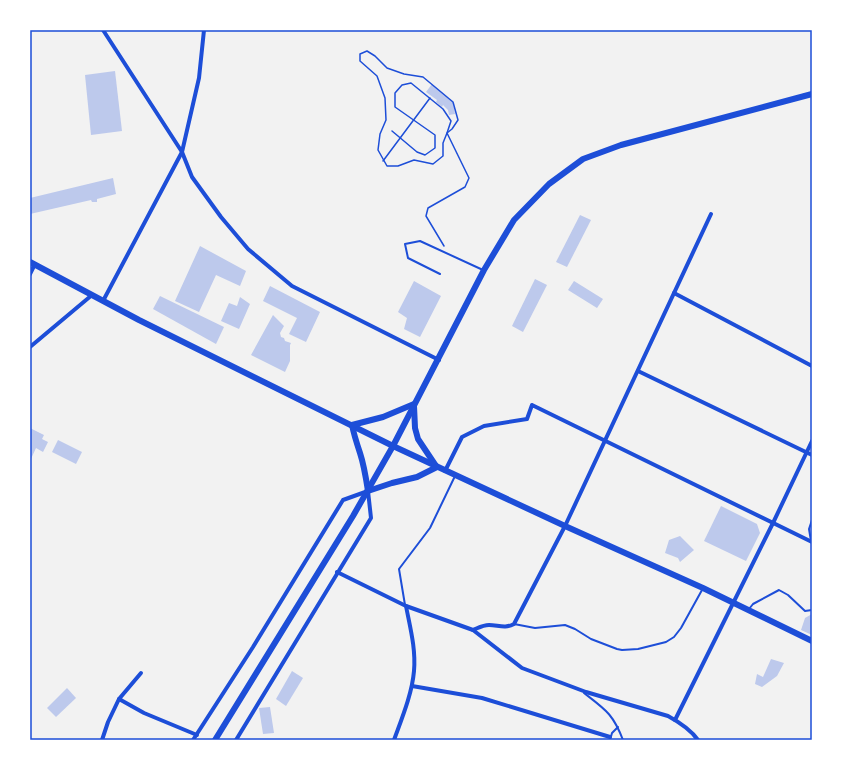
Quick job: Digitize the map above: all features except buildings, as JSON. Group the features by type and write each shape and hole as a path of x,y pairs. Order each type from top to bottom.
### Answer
{"main road":[{"path":"215,740 368,491 439,360 484,270 514,220 549,184 583,159 621,145 812,94"},
{"path":"33,263 220,361 393,446 703,588 812,641"},
{"path":"352,425 383,418 414,404"},
{"path":"414,404 415,428 418,439 437,467"},
{"path":"352,425 354,437 360,452 368,491"},
{"path":"368,491 417,477 437,467"}],"street":[{"path":"103,30 182,152 192,177 225,222 248,249 292,286 439,360"},
{"path":"103,301 182,152 199,78 204,30"},
{"path":"473,630 488,625 508,627 514,624 565,526 711,214"},
{"path":"30,274 33,263"},
{"path":"674,293 812,366"},
{"path":"30,347 92,295"},
{"path":"638,371 812,455"},
{"path":"445,471 462,437 484,426 528,418 532,405 812,542"},
{"path":"675,720 734,603 812,441"},
{"path":"193,740 342,500 368,491 371,518 236,740"},
{"path":"337,572 406,606 473,630 522,668 582,691 668,716 695,735 698,740"},
{"path":"395,740 412,686 414,671 412,639 406,606"},
{"path":"102,740 108,722 119,699 141,673"},
{"path":"412,686 482,698 610,738"},
{"path":"119,699 144,713 197,735"}],"lane":[{"path":"440,274 408,258 405,244 420,241 450,256 484,270"},
{"path":"406,606 399,569 430,528 455,475"},
{"path":"812,520 809,530 812,542"},
{"path":"514,624 535,628 565,625 575,629 591,639 617,649 638,649 666,642 674,637 682,628 703,588"},
{"path":"748,610 753,604 779,590 788,595 805,611 812,610"},
{"path":"582,691 607,712 618,727 623,740"},
{"path":"610,738 618,727"}],"path":[{"path":"392,131 417,152 425,155 435,148 435,135 395,107 395,93 402,85 411,84 443,109 451,121 443,143 443,156 433,164 414,160 398,166 387,166 378,150 380,134 386,120 385,98 377,76 360,60 360,54 367,51 387,68 404,74 423,77 453,102 458,120 452,129 447,133"},
{"path":"383,161 430,98"},
{"path":"447,133 469,178 465,187 428,208 426,216 450,256"}]}
